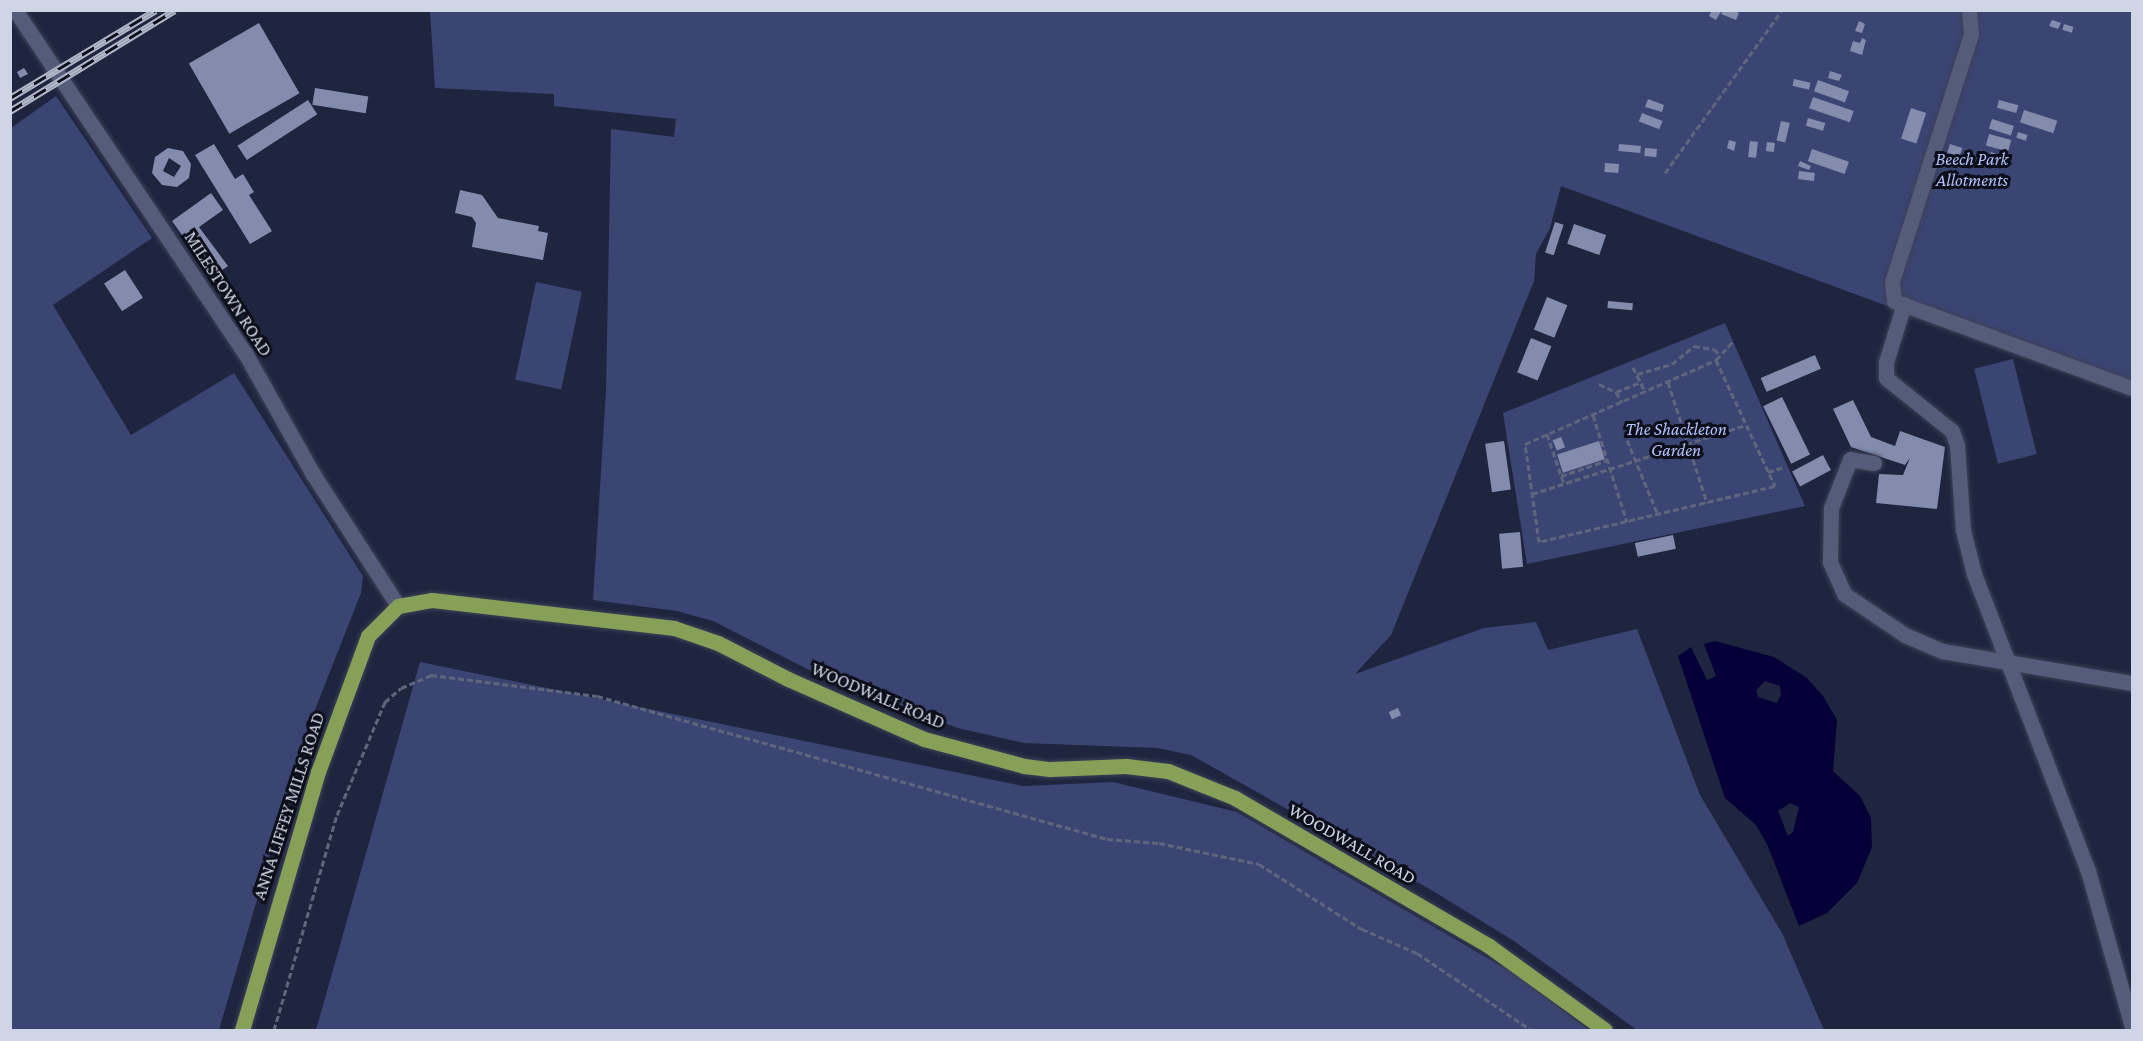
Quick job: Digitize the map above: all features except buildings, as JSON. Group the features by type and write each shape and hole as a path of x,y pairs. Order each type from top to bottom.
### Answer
{"main road":[{"name":"WOODWALL ROAD","path":"398,606 432,600 674,628 718,643 788,679 924,739 1024,766 1050,769 1126,766 1168,771 1234,798 1489,946 1605,1030"},
{"name":"ANNA LIFFEY MILLS ROAD","path":"243,1030 308,803 354,671 368,636 398,606"}],"street":[{"name":"MILESTOWN ROAD","path":"15,10 245,353 313,474 398,606"},
{"path":"1969,10 1971,34 1892,282 1894,301 2133,388"},
{"path":"1904,304 1886,362 1886,378 1952,431 1957,445 1962,530 1974,574 2052,769 2088,871 2133,1026"},
{"path":"1874,463 1850,459 1831,508 1830,562 1844,594 1905,635 1942,651 2007,660 2074,676 2133,683"}],"path":[{"path":"1665,173 1782,10"},
{"path":"1716,360 1775,486 1539,542 1525,444 1716,360 1732,342"},
{"path":"1637,374 1677,362 1694,346 1714,349 1720,355"},
{"path":"1634,367 1644,392"},
{"path":"1616,392 1641,382"},
{"path":"1668,382 1707,503"},
{"path":"1599,384 1616,392 1622,402"},
{"path":"1593,414 1627,522"},
{"path":"1532,494 1746,425"},
{"path":"1547,434 1564,484"},
{"path":"1628,440 1658,515"},
{"path":"1561,476 1608,460"},
{"path":"1768,472 1784,467"},
{"path":"274,1030 337,815 385,702 400,688 431,675 597,696 1107,839 1159,843 1259,864 1362,929 1417,953 1531,1030"}],"green space":[{"name":"Beech Park Allotments","path":"430,11 2132,11 2132,396 1561,186 1550,228 1536,254 1534,281 1391,635 1355,674 1484,628 1536,622 1548,650 1637,629 1700,795 1782,933 1824,1030 1637,1030 1514,941 1433,891 1191,755 1157,748 1024,743 958,728 829,680 713,621 677,611 593,600 606,391 611,129 674,137 676,119 554,106 554,94 435,88"},
{"path":"56,96 152,238 53,305 131,435 234,373 363,576 361,593 305,735 219,1030 11,1030 11,128"},
{"path":"536,282 582,292 561,390 515,380"},
{"name":"The Shackleton Garden","path":"1725,323 1805,506 1527,564 1503,413"},
{"path":"2013,359 2037,454 1998,464 1974,369"},
{"path":"420,662 1023,786 1113,782 1237,812 1513,973 1589,1030 316,1030"}],"shaded area":[{"path":"1715,641 1774,657 1807,678 1823,696 1837,720 1833,771 1860,796 1871,818 1872,847 1857,883 1827,913 1799,926 1767,844 1756,825 1725,798 1678,656 1691,647 1707,680 1716,676 1704,644","holes":["1765,681 1780,686 1781,695 1777,703 1758,697 1756,690","1790,803 1799,807 1793,832 1788,836 1778,811"]}],"railway":[{"path":"10,98 156,10"},
{"path":"10,111 175,10"}]}
